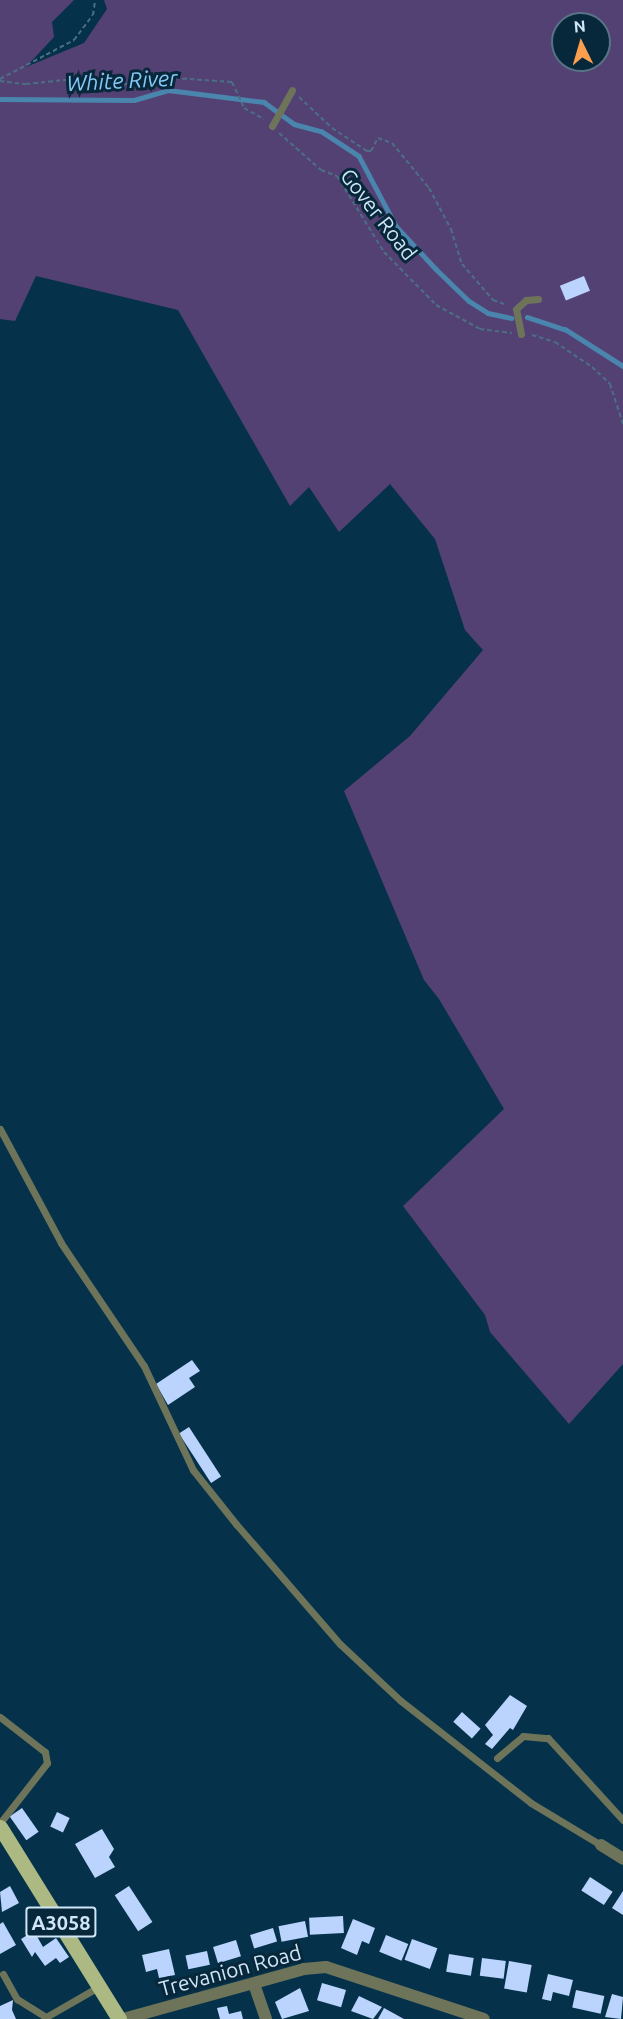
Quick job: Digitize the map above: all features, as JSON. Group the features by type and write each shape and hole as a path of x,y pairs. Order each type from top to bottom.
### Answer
{"main road":[{"name":"A3058","path":"0,1825 121,2019"}],"street":[{"path":"601,1845 623,1859"},
{"name":"Trevanion Road","path":"121,2019 326,1967 484,2019"},
{"path":"254,1984 266,2019"}],"lane":[{"path":"274,123 292,90"},
{"path":"521,334 516,310 526,300 538,299"},
{"path":"0,1129 62,1243 144,1366 193,1470 243,1533 340,1644 401,1701 531,1803 601,1845"},
{"path":"0,1717 45,1752 47,1763 0,1825"},
{"path":"497,1758 523,1736 548,1738 623,1820"},
{"path":"3,1974 17,1999 46,2017 100,1986"}],"path":[{"path":"0,80 74,40 93,15 95,0"},
{"name":"Gover Road","path":"0,80 26,84 75,78 108,86 175,78 232,82 244,108 274,123 321,170 337,176 384,252 436,305 480,329 521,334 555,342 592,367 610,384 623,424"},
{"path":"292,90 332,128 367,151 371,151 378,138 392,143 429,188 451,229 462,264 493,300 516,310"}],"shaded area":[{"path":"0,0 74,0 52,22 54,37 26,67 84,43 107,9 104,0 623,0 623,1364 569,1424 490,1332 485,1315 403,1206 504,1109 439,999 424,980 344,791 410,736 483,650 465,630 435,539 390,484 339,532 309,487 290,506 178,310 36,276 15,321 0,319"}],"building":[{"path":"584,276 590,291 566,301 560,286"},
{"path":"192,1360 200,1371 189,1378 195,1387 168,1405 156,1384"},
{"path":"189,1427 221,1476 211,1483 179,1434"},
{"path":"510,1695 527,1706 513,1730 510,1728 492,1749 485,1744 493,1735 485,1725"},
{"path":"462,1712 481,1729 472,1738 453,1722"},
{"path":"22,1808 39,1832 26,1840 10,1817"},
{"path":"57,1812 70,1818 63,1832 50,1827"},
{"path":"102,1829 114,1849 109,1857 115,1867 95,1878 75,1844"},
{"path":"590,1877 613,1892 604,1905 581,1890"},
{"path":"10,1886 19,1903 2,1912 0,1892"},
{"path":"129,1886 152,1922 138,1931 115,1895"},
{"path":"623,1891 623,1915 612,1908"},
{"path":"343,1916 344,1933 310,1935 309,1918"},
{"path":"353,1919 375,1928 369,1944 362,1941 357,1955 341,1948"},
{"path":"305,1921 308,1937 282,1942 278,1926"},
{"path":"3,1922 16,1945 0,1954 0,1924"},
{"path":"273,1928 277,1941 254,1948 250,1935"},
{"path":"34,1931 43,1947 56,1938 69,1957 60,1963 56,1958 45,1966 35,1952 32,1957 21,1939"},
{"path":"386,1935 408,1944 402,1961 379,1952"},
{"path":"412,1939 437,1948 430,1969 404,1960"},
{"path":"236,1940 241,1956 218,1963 213,1947"},
{"path":"169,1949 175,1975 159,1978 157,1969 146,1972 142,1955"},
{"path":"207,1951 210,1965 188,1969 185,1956"},
{"path":"449,1954 474,1958 471,1976 446,1972"},
{"path":"482,1958 506,1961 504,1979 480,1976"},
{"path":"509,1961 532,1965 527,1993 504,1989"},
{"path":"548,1974 573,1980 569,1996 553,1992 551,2001 542,1999"},
{"path":"322,1983 346,1990 341,2007 317,2000"},
{"path":"300,1988 309,2011 282,2019 275,2002"},
{"path":"576,1990 604,1996 601,2014 572,2008"},
{"path":"612,1994 623,1997 621,2019 605,2017"},
{"path":"359,1996 382,2007 373,2019 351,2011"},
{"path":"13,2000 12,2010 16,2019 0,2019 0,2006"},
{"path":"227,2006 229,2014 241,2011 243,2019 220,2019 217,2008"},
{"path":"384,2008 404,2019 378,2019"}],"waterway":[{"name":"White River","path":"0,99 134,100 168,90 264,102 294,124 321,131 359,156 396,226 436,269 469,301 488,313 511,318"},
{"name":"White River","path":"527,317 565,329 623,366"}]}
